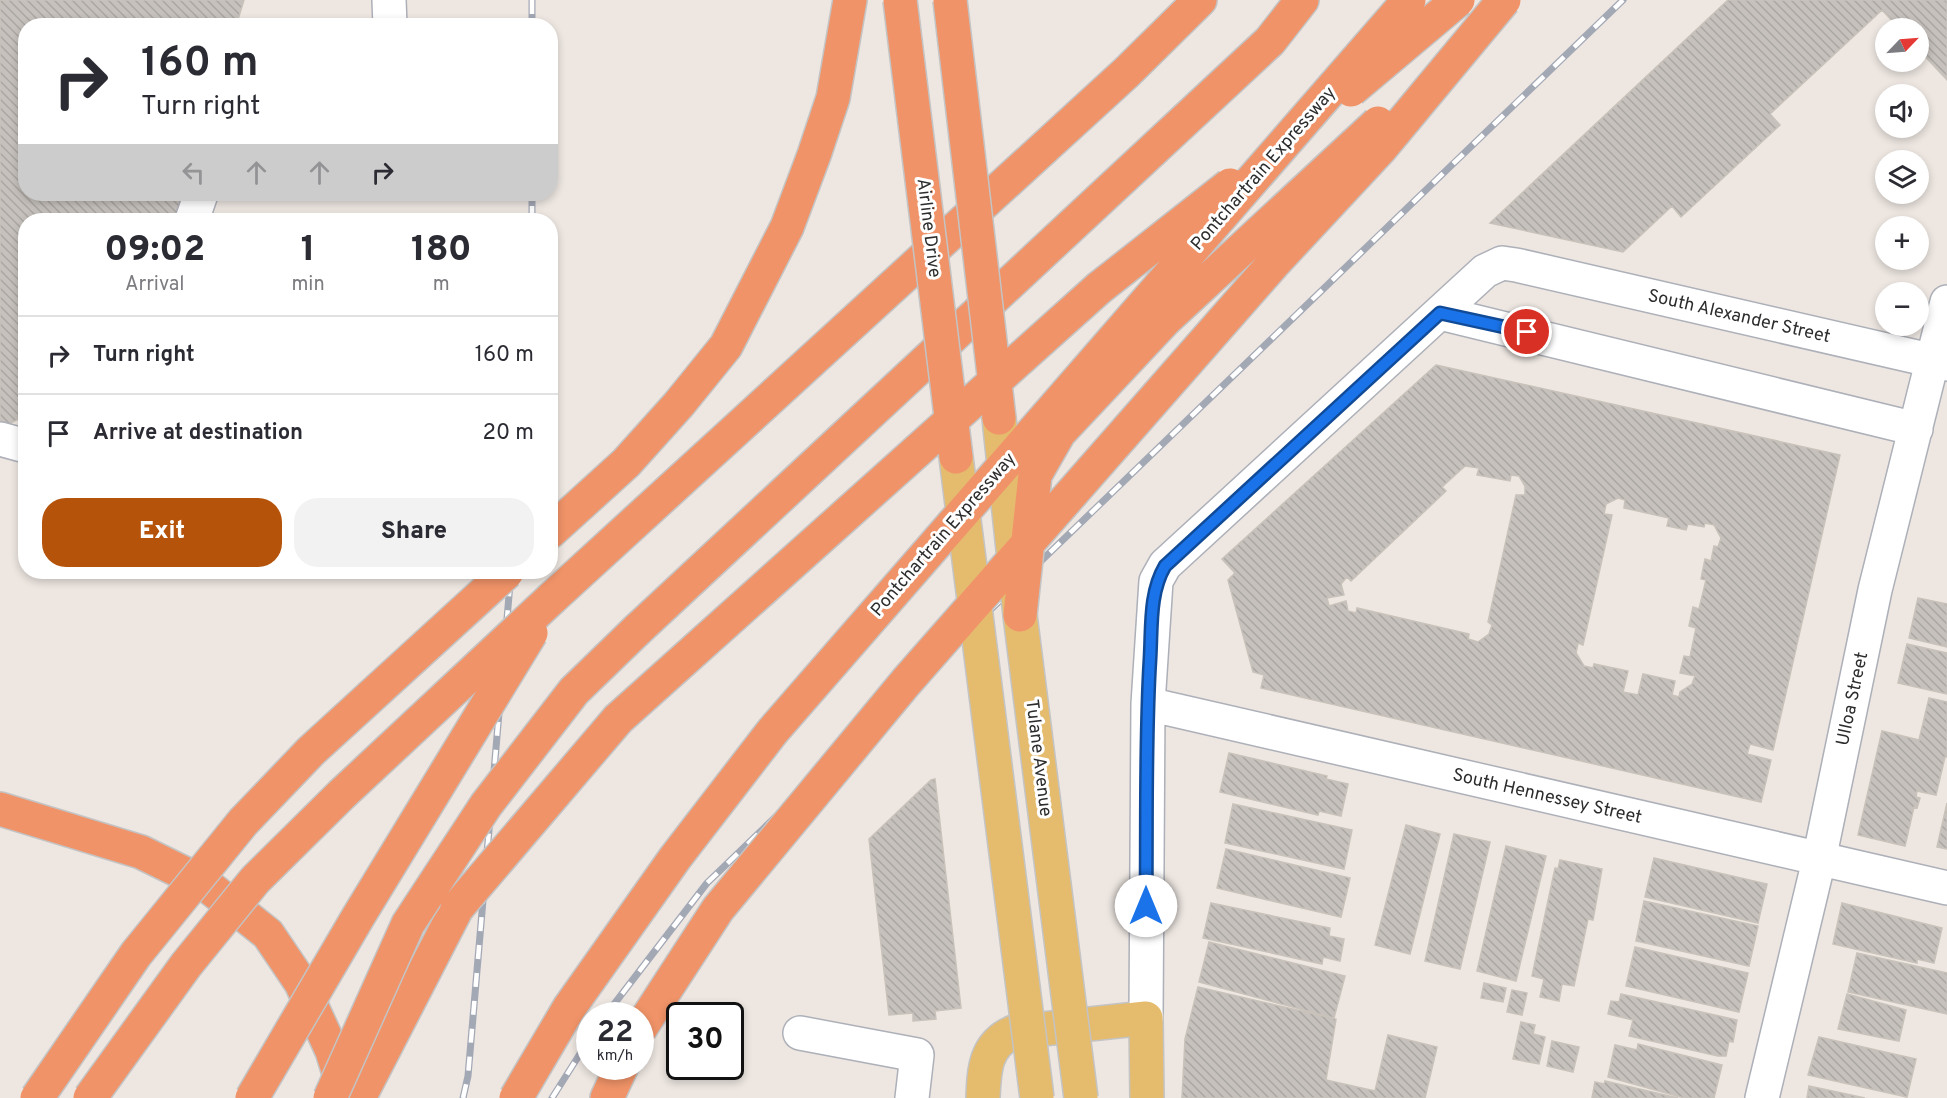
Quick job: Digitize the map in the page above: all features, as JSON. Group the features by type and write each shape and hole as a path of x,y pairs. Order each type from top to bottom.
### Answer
{"highway":[{"path":"558,525 626,463 680,404 726,346 787,227 814,155 833,98 850,0"},
{"name":"Airline Drive","path":"900,0 956,457"},
{"path":"950,0 999,418"},
{"path":"90,1098 186,965 255,880 341,795 552,598 1127,72 1200,0"},
{"path":"330,1098 408,924 486,805 574,691 1270,41 1302,0"},
{"name":"Pontchartrain Expressway","path":"516,1098 576,999 675,858 772,732 1410,0"},
{"path":"458,908 618,720 1099,288 1397,54 1458,0"},
{"path":"654,1007 718,909 906,682 1273,264 1382,148 1504,0"},
{"path":"1020,615 1035,475 1059,433 1165,320 1510,0"},
{"path":"37,1098 136,954 243,822 311,751 499,579"},
{"path":"252,1098 364,907 552,598"},
{"path":"359,1098 458,908 523,792 637,630"},
{"path":"0,809 141,852 204,883 268,934 301,983 332,1051 347,1098"},
{"path":"607,1098 615,1080"}],"main road":[{"name":"Tulane Avenue","path":"999,418 1020,615 1082,1098"},
{"path":"956,457 1037,1098"},
{"path":"983,1098 987,1058 993,1046 1003,1037 1014,1032 1146,1018 1147,1098"}],"street":[{"path":"388,0 389,18"},
{"name":"South Alexander Street","path":"1440,313 1485,271 1502,263 1940,363"},
{"name":"Ulloa Street","path":"1762,1098 1819,860 1875,590 1916,429 1940,363 1947,302"},
{"path":"1146,1018 1148,704 1153,599 1156,581 1165,566 1440,313 1916,429"},
{"path":"0,439 18,444"},
{"name":"South Hennessey Street","path":"1148,704 1947,888"},
{"path":"800,1033 917,1055 912,1098"}],"building":[{"path":"0,0 244,0 238,18 18,18 18,201 181,201 176,213 18,213 18,419 9,424 0,421"},
{"path":"1728,0 1947,0 1947,80 1929,61 1929,18 1890,18 1882,10 1770,114 1780,125 1681,217 1672,206 1623,252 1490,223"},
{"path":"1436,365 1840,455 1773,750 1750,744 1747,754 1771,760 1761,802 1261,688 1264,675 1253,672 1228,580 1235,573 1222,559","holes":["1465,466 1479,468 1477,475 1510,481 1511,475 1519,476 1525,486 1525,495 1516,495 1488,622 1492,625 1489,634 1478,642 1468,639 1469,634 1357,608 1356,613 1348,611 1346,601 1329,606 1327,598 1344,595 1341,584 1347,577 1351,581 1446,491 1442,487","1618,498 1625,500 1624,508 1669,518 1667,526 1686,530 1688,524 1704,527 1705,523 1714,525 1721,538 1718,547 1714,546 1711,561 1705,559 1701,579 1706,580 1699,609 1693,607 1689,626 1696,628 1690,657 1684,656 1680,673 1695,676 1692,684 1680,692 1679,697 1672,695 1675,681 1643,674 1638,695 1623,692 1628,671 1594,664 1593,668 1584,666 1576,653 1578,643 1583,645 1612,515 1604,514 1606,504"]},
{"path":"1918,598 1947,604 1947,647 1909,638"},
{"path":"1907,644 1947,653 1947,694 1898,683"},
{"path":"1929,698 1947,702 1947,757 1945,757 1936,795 1917,791 1916,797 1920,798 1917,808 1914,807 1905,846 1858,835 1882,731 1919,740"},
{"path":"1229,753 1327,776 1326,779 1348,784 1341,816 1319,811 1318,815 1220,792"},
{"path":"935,779 961,1008 935,1011 936,1019 913,1021 913,1013 889,1015 869,839 931,780"},
{"path":"1947,803 1947,849 1937,847"},
{"path":"1233,804 1352,830 1344,869 1225,843"},
{"path":"1406,825 1440,834 1410,954 1375,945"},
{"path":"1454,834 1490,842 1460,969 1425,961"},
{"path":"1506,846 1546,856 1516,981 1477,971"},
{"path":"1226,849 1350,878 1341,917 1217,888"},
{"path":"1654,858 1767,884 1758,923 1645,897"},
{"path":"1560,860 1602,869 1593,920 1588,919 1574,986 1562,984 1559,1001 1540,997 1544,979 1532,976 1555,868 1558,869"},
{"path":"1644,901 1758,926 1749,966 1636,941"},
{"path":"1211,903 1330,928 1329,936 1344,939 1340,961 1323,957 1322,964 1203,938"},
{"path":"1842,903 1942,928 1934,963 1917,959 1917,963 1833,944"},
{"path":"1209,942 1345,976 1334,1018 1199,982"},
{"path":"1635,947 1748,973 1739,1012 1626,986"},
{"path":"1857,953 1947,973 1947,1014 1848,992"},
{"path":"1484,983 1506,988 1503,1002 1481,998"},
{"path":"1198,987 1336,1019 1326,1080 1375,1091 1388,1035 1437,1047 1425,1098 1182,1098 1185,1039"},
{"path":"1512,990 1527,993 1522,1015 1507,1012"},
{"path":"1621,994 1737,1020 1733,1042 1729,1041 1726,1056 1629,1036 1633,1020 1608,1014 1611,1001 1619,1002"},
{"path":"1847,994 1906,1010 1899,1041 1838,1029"},
{"path":"1521,1022 1535,1025 1533,1034 1545,1037 1539,1064 1513,1059"},
{"path":"1819,1037 1916,1059 1907,1097 1808,1075"},
{"path":"1552,1041 1579,1047 1573,1072 1547,1066"},
{"path":"1638,1044 1722,1065 1714,1098 1684,1098 1608,1077 1615,1045 1637,1050"},
{"path":"1605,1081 1678,1098 1592,1098 1595,1082 1604,1084"},
{"path":"1809,1086 1865,1098 1807,1098"}],"railway":[{"path":"532,0 532,18"},
{"path":"616,1002 707,883 1623,0"},
{"path":"532,201 532,213"},
{"path":"463,1098 468,1076 510,579"},
{"path":"552,1098 576,1060"}],"route":[{"path":"1146,906 1148,704 1153,599 1156,581 1165,566 1440,313 1527,332"}]}
